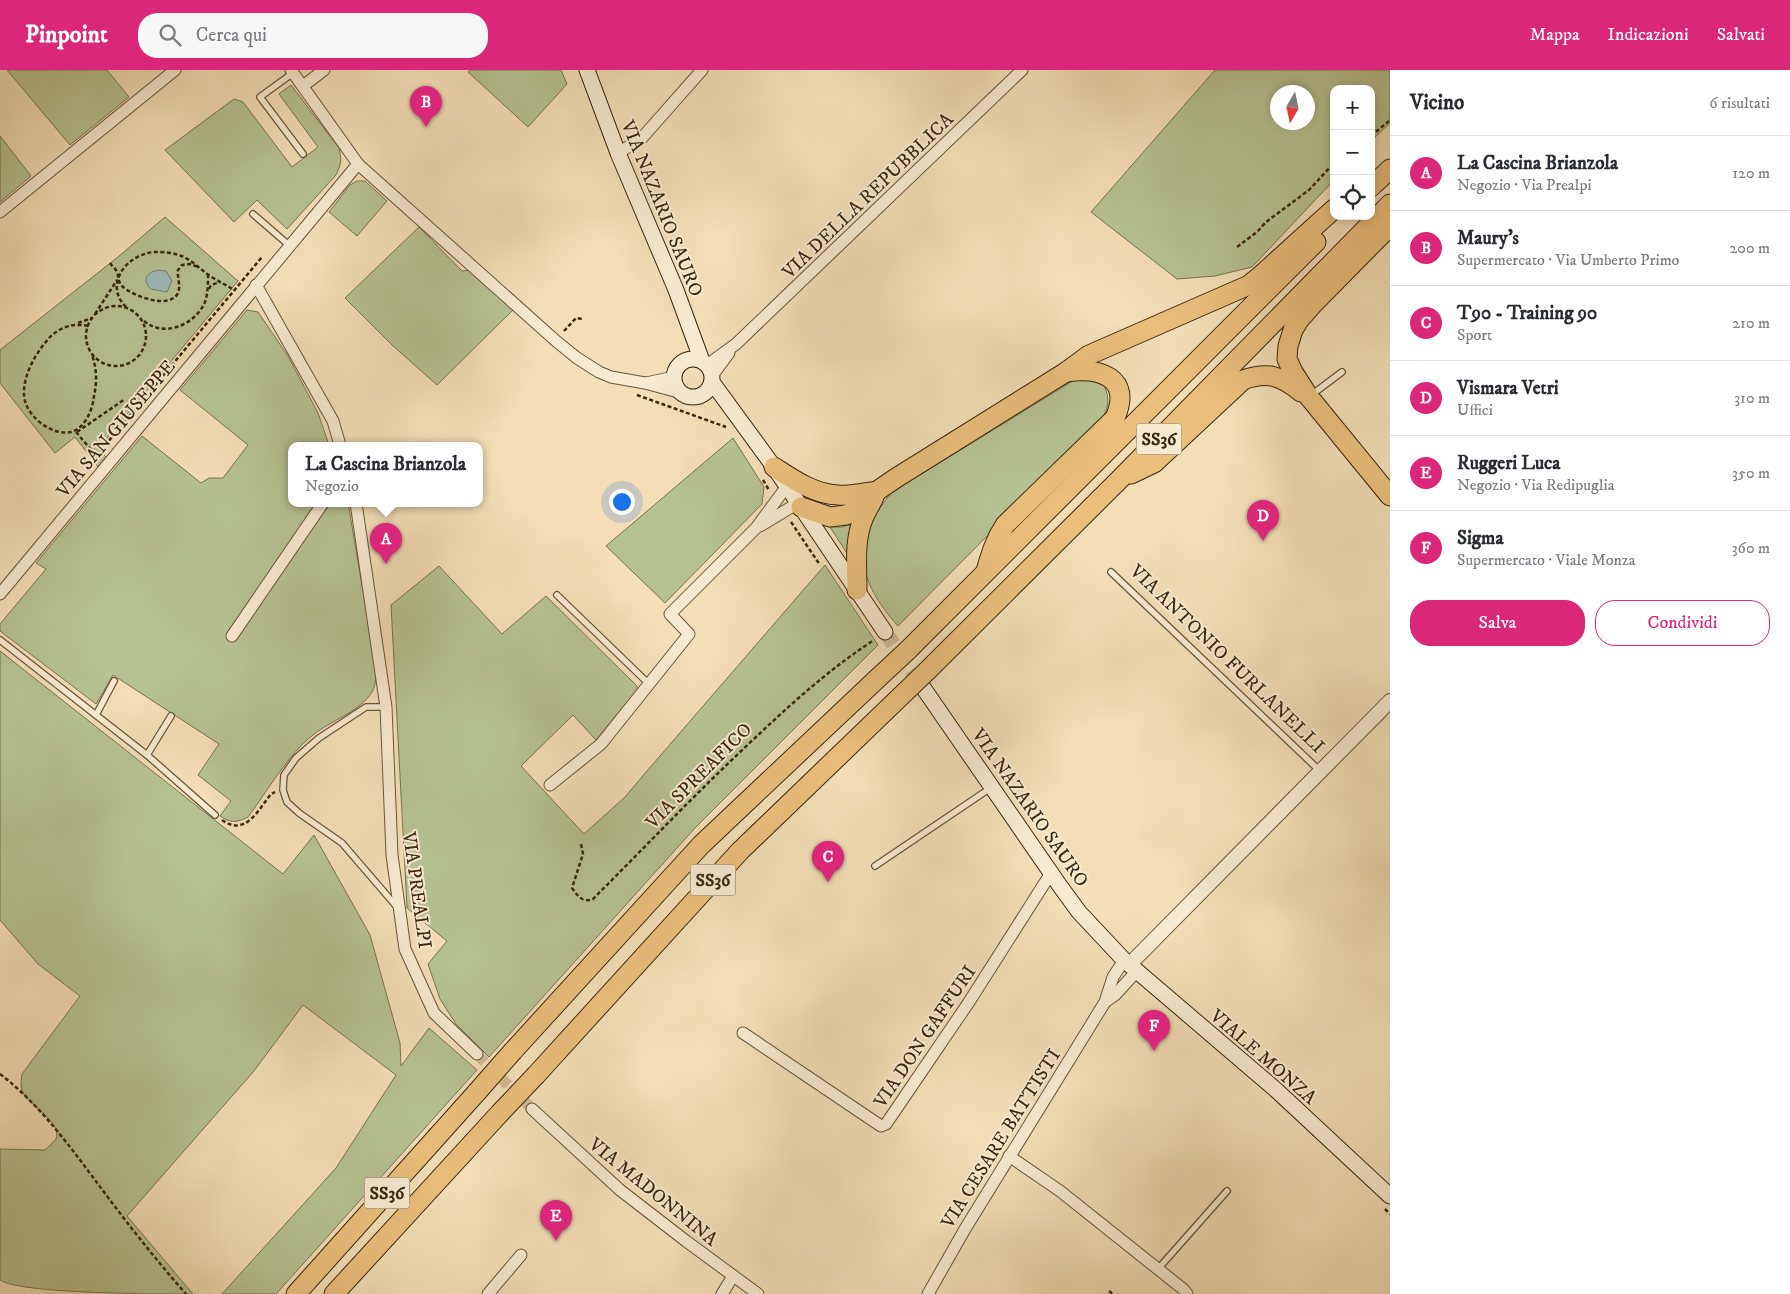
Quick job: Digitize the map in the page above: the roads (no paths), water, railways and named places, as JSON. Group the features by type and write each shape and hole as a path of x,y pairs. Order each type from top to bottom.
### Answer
{"highway":[{"path":"1375,175 1390,164"},
{"path":"1375,183 1390,169"},
{"name":"SS36","path":"334,1294 740,851 901,696 924,679 1390,204"},
{"path":"808,513 830,517 846,515 857,509 877,491 1066,372 1089,355 1249,284 1330,213"},
{"name":"SS36","path":"296,1294 701,845 907,651 1338,220"},
{"path":"1390,226 1299,320 1293,330 1288,346 1287,359 1292,372 1309,398 1390,496"},
{"path":"986,571 992,547 1005,525 1115,418 1120,407 1120,395 1111,378 1102,373 1092,371 1066,372"},
{"path":"1119,480 1154,463 1243,380 1256,376 1275,376 1287,381 1309,398"},
{"path":"774,467 805,487 818,492 839,496 877,491"},
{"path":"857,590 856,557 859,534 863,519 877,491"},
{"path":"808,513 826,505 839,496"}],"main road":[{"name":"VIA NAZARIO SAURO","path":"587,70 618,153 676,290 689,327 708,371 730,408"},
{"path":"683,362 689,327"},
{"path":"700,396 709,388 708,371 696,359 683,362 678,366 674,377 675,383 682,393 694,397 700,396 730,408 808,513 885,632"},
{"name":"VIA NAZARIO SAURO","path":"924,679 992,787 1051,873 1079,912 1111,948"},
{"name":"VIALE MONZA","path":"1111,948 1129,966 1275,1089 1390,1196"}],"street":[{"path":"0,212 175,70"},
{"path":"303,86 324,70"},
{"path":"618,153 641,138 702,70"},
{"name":"VIA DELLA REPUBBLICA","path":"708,371 1022,70"},
{"path":"292,71 358,164 556,341 577,358 611,377 682,393"},
{"name":"VIA SAN GIUSEPPE","path":"0,594 358,164"},
{"path":"256,285 333,421 339,442"},
{"path":"644,383 674,377"},
{"path":"550,785 601,744 689,634 670,614 756,528 787,486"},
{"path":"232,636 320,507"},
{"name":"VIA PREALPI","path":"357,507 386,707 392,855 405,949 434,1013 478,1054"},
{"path":"756,528 808,513"},
{"name":"VIA ANTONIO FURLANELLI","path":"1129,966 1390,701"},
{"name":"VIA DON GAFFURI","path":"743,1033 881,1126 886,1124 968,1002 1051,873"},
{"name":"VIA CESARE BATTISTI","path":"1105,1002 1115,995 1129,966"},
{"name":"VIA CESARE BATTISTI","path":"928,1294 1009,1156 1105,1002 1113,977 1129,966"},
{"name":"VIA MADONNINA","path":"532,1109 620,1190 758,1294"},
{"path":"1009,1156 1060,1192 1187,1294"},
{"path":"488,1294 521,1255"},
{"path":"722,1294 733,1276"}],"lane":[{"path":"292,71 260,97 303,154"},
{"path":"254,214 290,246"},
{"path":"1309,398 1342,372"},
{"name":"VIA ANTONIO FURLANELLI","path":"1111,572 1320,771"},
{"path":"557,595 648,684"},
{"path":"0,640 147,754 215,815"},
{"path":"96,715 114,681"},
{"path":"386,707 366,707 319,738 296,758 284,775 283,790 287,802 299,813 342,843 400,911"},
{"path":"147,754 171,716"},
{"path":"875,866 992,787"},
{"path":"1158,1269 1227,1191"}],"water":[{"path":"166,271 172,281 167,292 151,289 146,282 147,276 151,272"}],"tunnel":[{"path":"885,632 922,686"},
{"path":"477,1054 532,1109"}],"place":[{"name":"Maury's","path":"426,127"},
{"name":"Vismara Vetri","path":"1263,541"},
{"name":"La Cascina Brianzola","path":"386,564"},
{"name":"T90 - Training 90","path":"828,882"},
{"name":"Sigma","path":"1154,1051"},
{"name":"Ruggeri Luca","path":"556,1241"}]}
